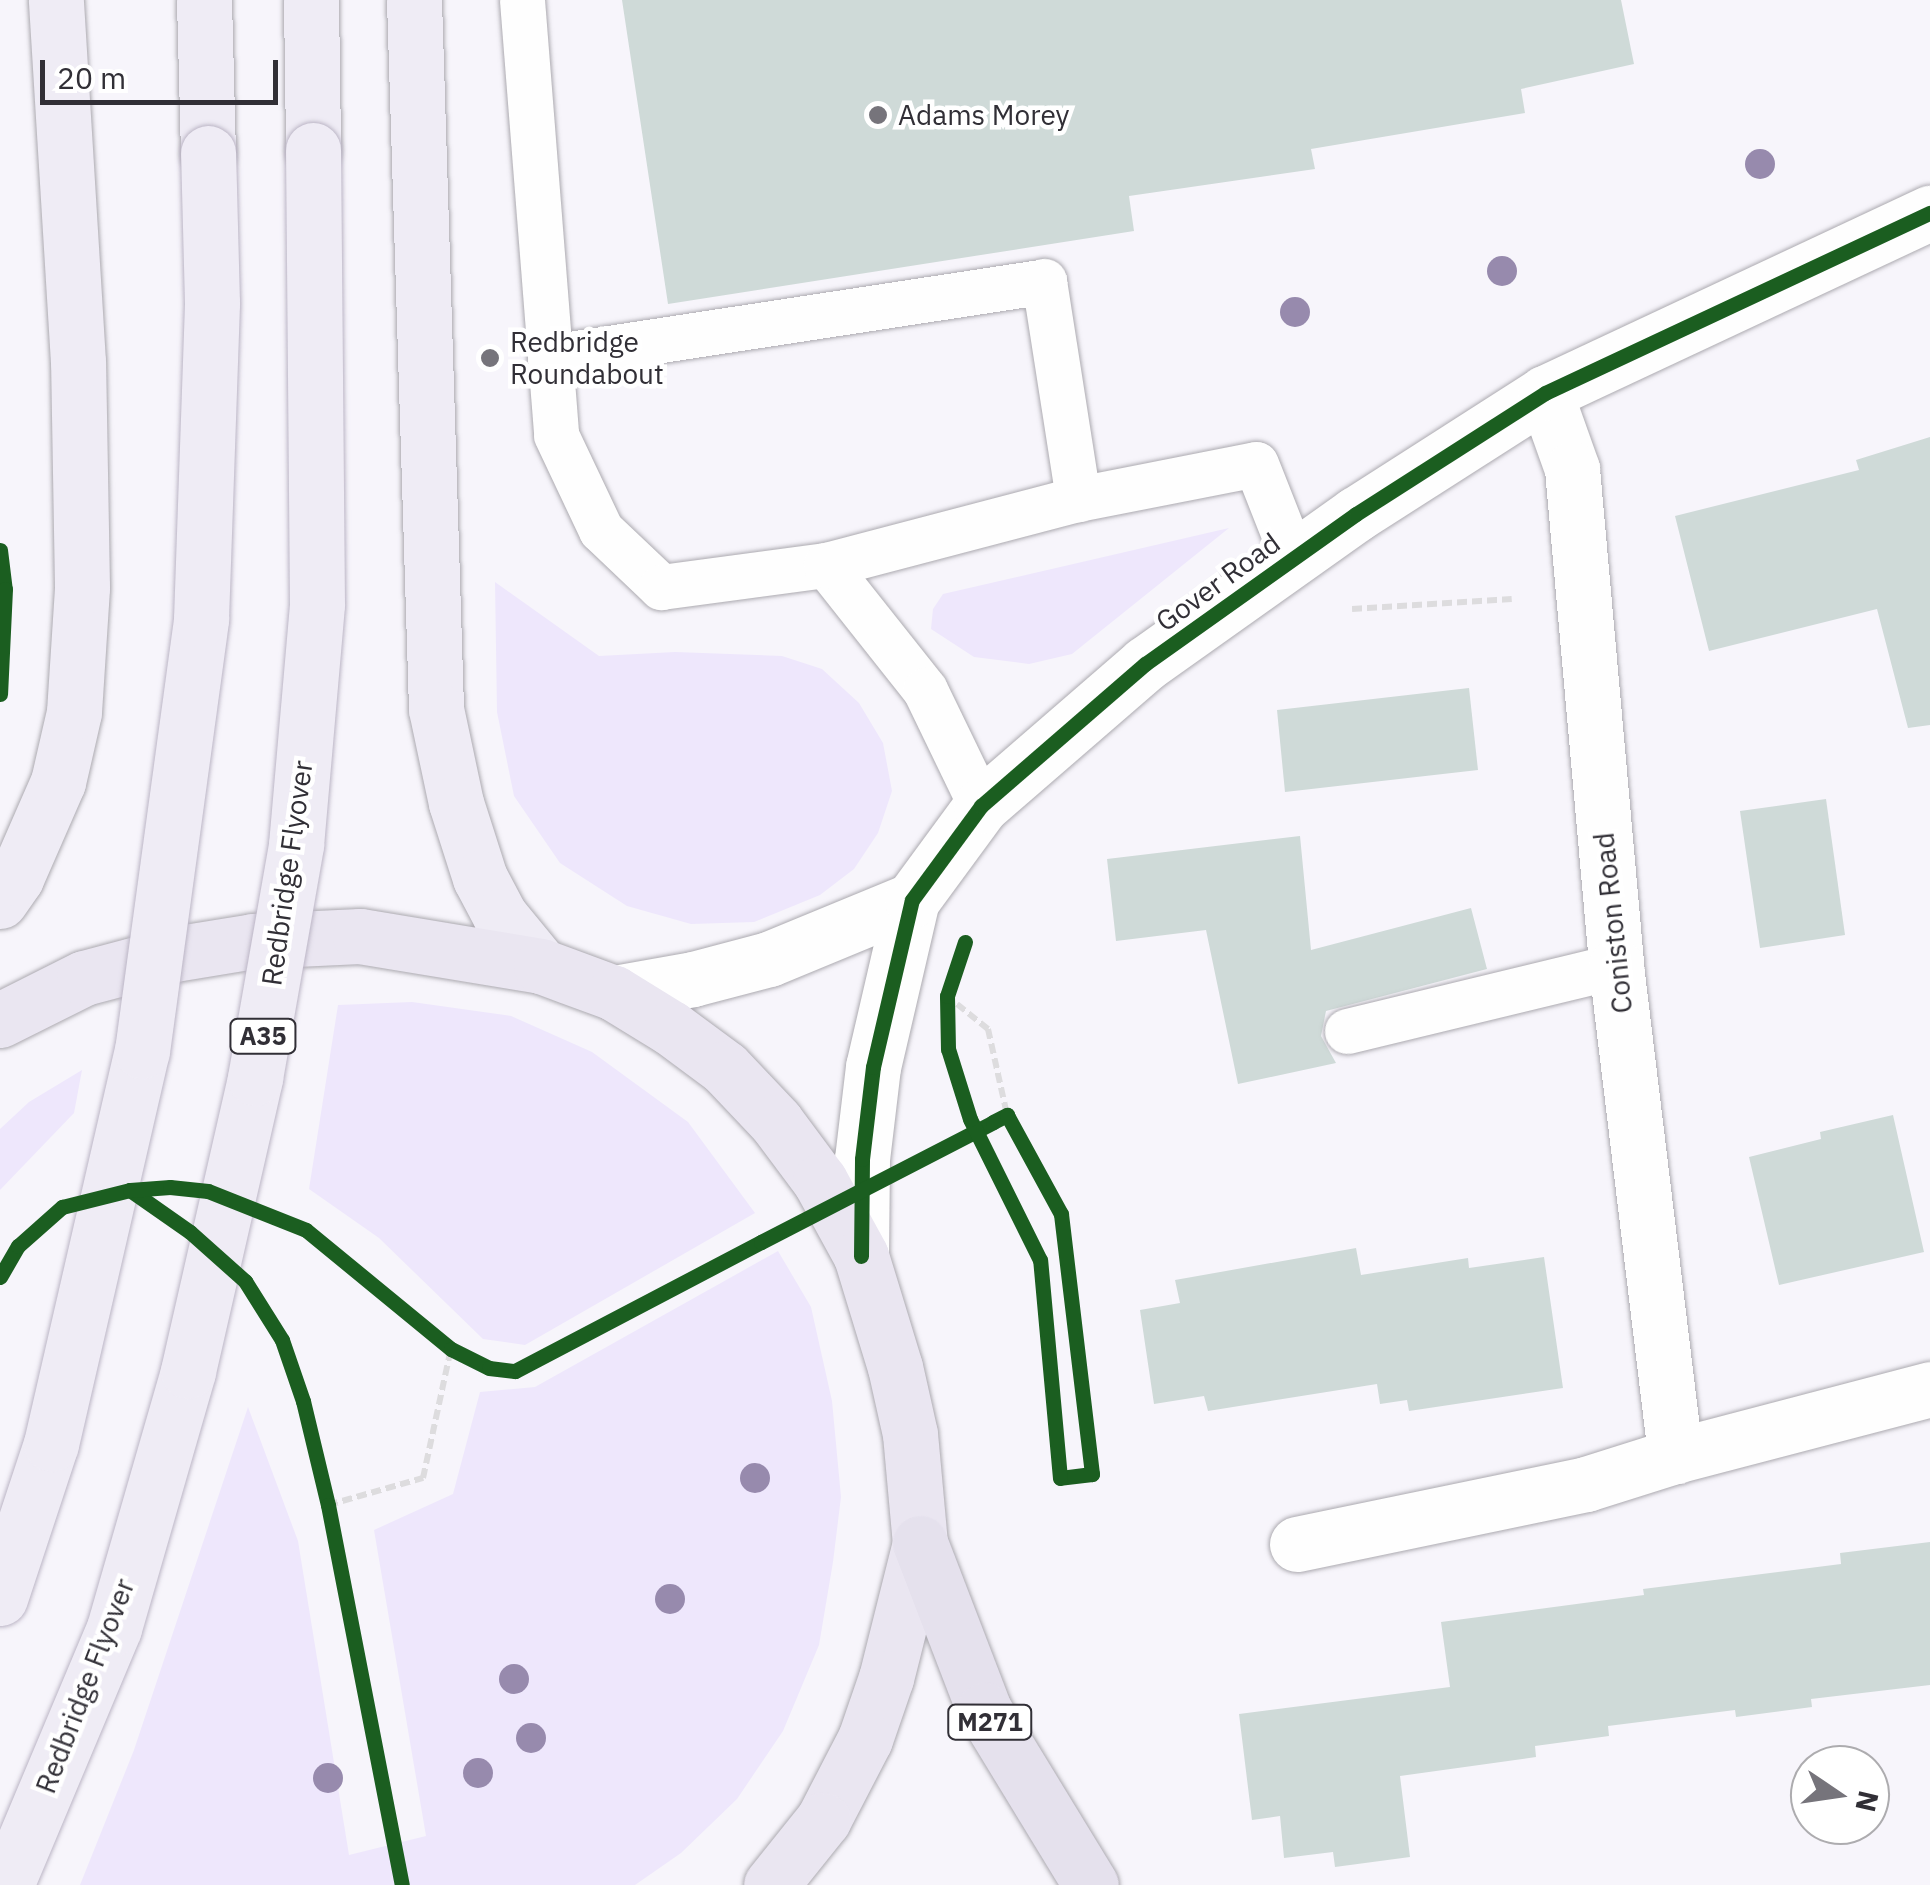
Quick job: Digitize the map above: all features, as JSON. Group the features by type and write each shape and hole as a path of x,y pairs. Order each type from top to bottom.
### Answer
{"highway":[{"path":"0,1020 84,978 174,954 253,940 360,936 541,966 614,993 672,1028 725,1068 776,1122 820,1181 861,1256 895,1367 910,1434 920,1543 886,1678 865,1738 824,1820 771,1885"},
{"name":"M271","path":"920,1543 984,1710 1091,1885"}],"main road":[{"path":"0,901 16,878 58,782 74,712 82,587 78,381 56,0"},
{"path":"0,1598 51,1444 142,1051 201,619 212,303 204,0"},
{"name":"Redbridge Flyover","path":"6,1885 114,1628 188,1371 256,1078 296,844 317,604 311,0"},
{"path":"414,0 436,709 456,803 480,878 500,916 541,966"}],"street":[{"name":"Gover Road","path":"861,1256 862,1158 874,1066 912,900 981,806 1145,664 1293,558 1545,393 1930,212"},
{"name":"Coniston Road","path":"1545,393 1572,469 1616,966 1675,1456"},
{"path":"614,993 694,980 769,959 912,900"},
{"path":"1297,1544 1586,1484 1675,1456 1930,1389"}],"lane":[{"path":"522,0 556,435 601,530 662,587 826,565 1078,499 1256,464 1293,558"},
{"path":"550,357 1044,282 1078,499"},
{"path":"826,565 925,690 981,806"},
{"path":"1347,1031 1616,966"}],"path":[{"path":"1352,609 1583,594"},
{"path":"947,996 948,1014"},
{"path":"947,996 988,1028 1000,1118 1016,1132"},
{"path":"328,1505 423,1478 451,1348"},
{"path":"324,1488 332,1523"}],"shaded area":[{"path":"1229,528 1072,654 1029,664 974,657 931,629 933,609 943,594"},
{"path":"495,582 599,656 675,652 782,656 822,669 859,703 883,743 892,791 878,833 854,869 820,895 754,922 691,924 627,906 560,863 514,796 497,712"},
{"path":"412,1002 511,1016 592,1052 688,1122 755,1213 525,1345 483,1339 379,1238 309,1189 338,1005"},
{"path":"82,1070 74,1113 0,1190 0,1129 29,1102"},
{"path":"778,1251 811,1307 832,1401 841,1497 833,1562 819,1645 783,1731 737,1799 681,1853 635,1885 80,1885 134,1750 248,1407 298,1541 349,1855 426,1836 374,1530 453,1494 480,1392 535,1387"}],"building":[{"name":"Adams Morey","path":"622,0 1621,0 1634,64 1521,89 1525,113 1311,149 1315,169 1129,196 1134,231 668,304"},
{"path":"1930,437 1930,725 1908,728 1877,609 1709,651 1675,516 1859,470 1856,460"},
{"path":"1469,688 1478,770 1285,792 1277,710"},
{"path":"1826,799 1845,935 1760,948 1740,811"},
{"path":"1300,836 1311,950 1471,908 1487,969 1326,1011 1321,1036 1336,1063 1238,1084 1206,930 1116,941 1107,859"},
{"path":"1893,1115 1924,1252 1779,1285 1749,1157 1821,1139 1820,1132"},
{"path":"1356,1248 1361,1275 1468,1258 1469,1268 1544,1257 1563,1388 1409,1411 1407,1400 1380,1404 1377,1384 1208,1411 1204,1396 1154,1404 1140,1310 1180,1303 1175,1280"},
{"path":"1930,1542 1930,1685 1811,1699 1812,1707 1736,1717 1735,1710 1608,1726 1609,1736 1535,1746 1536,1757 1400,1776 1410,1857 1335,1867 1333,1852 1284,1858 1280,1816 1252,1820 1239,1714 1450,1687 1441,1622 1644,1595 1643,1589 1841,1564 1840,1553"}],"cycle path":[{"path":"861,1256 862,1159 873,1067 912,900 981,806 1145,664 1356,514 1545,393 1930,213"},
{"path":"0,550 5,589 0,694"},
{"path":"0,1277 18,1246 62,1207 130,1190 170,1187 208,1191 306,1230 451,1349 489,1368 515,1371 761,1242 993,1122 1007,1115 1061,1214 1092,1474 1060,1478 1040,1260 970,1119 948,1049 947,996 965,942"},
{"path":"130,1190 190,1232 245,1281 282,1340 303,1401 328,1505 402,1885"}],"place":[{"name":"Adams Morey","path":"878,115"},
{"name":"Redbridge Roundabout","path":"490,358"}]}
